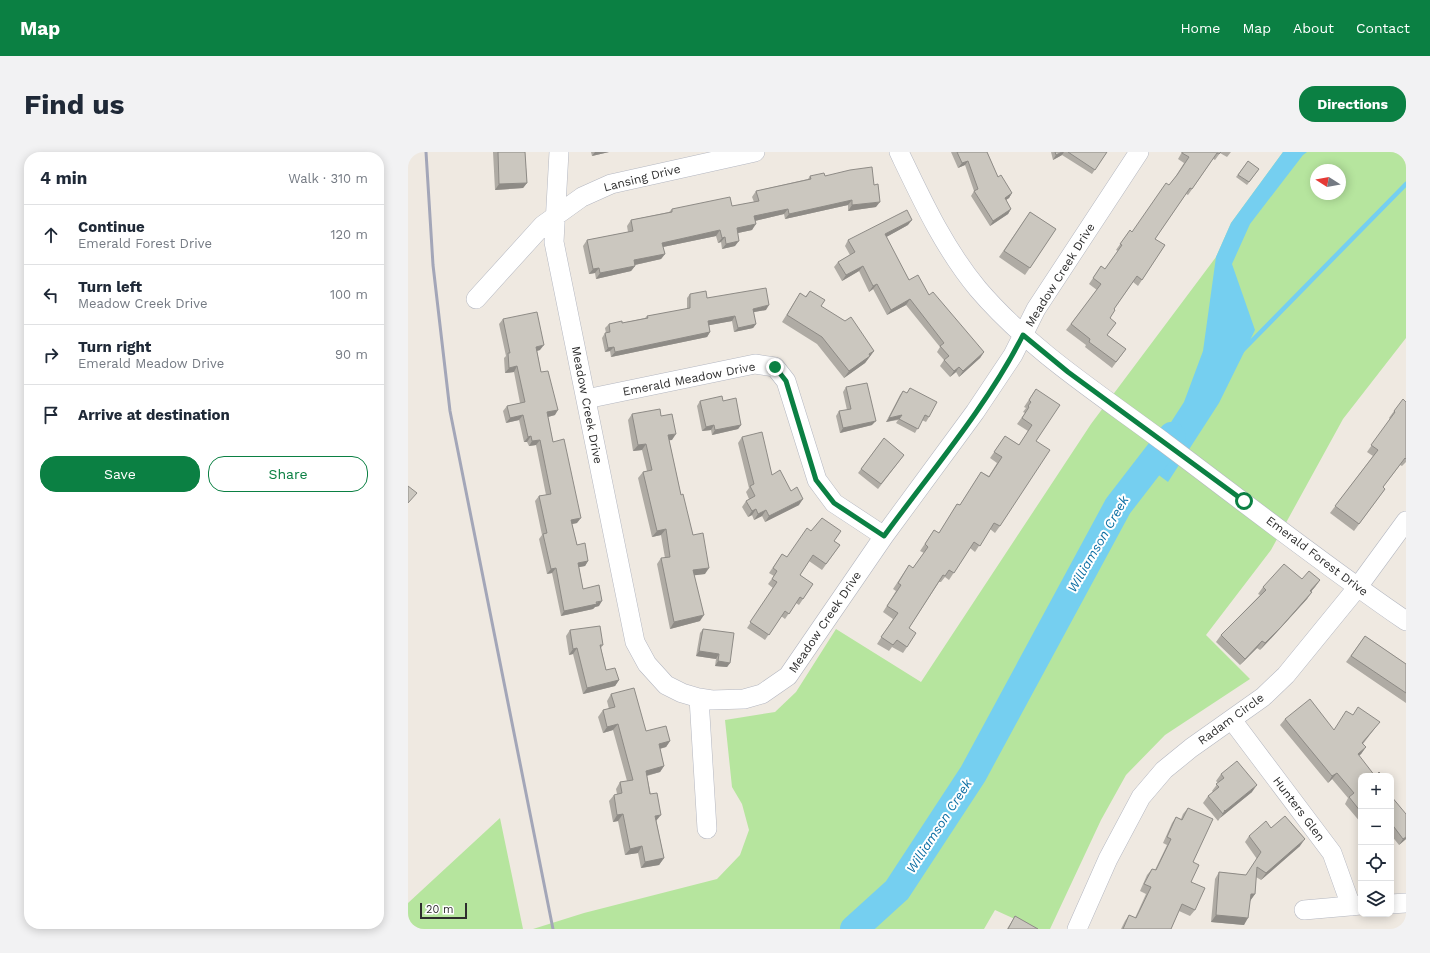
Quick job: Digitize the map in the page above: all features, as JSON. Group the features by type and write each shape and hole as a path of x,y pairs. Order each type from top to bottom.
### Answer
{"street":[{"name":"Meadow Creek Drive","path":"559,152 554,242 635,642 647,664 666,685 682,693 712,700 744,699 762,694 788,676 884,536 975,412 1013,355 1036,309 1139,152"},
{"name":"Lansing Drive","path":"476,299 538,230 556,215 582,197 611,184 755,152"},
{"name":"Emerald Forest Drive","path":"899,152 938,232 978,288 1023,335 1068,372 1244,501 1357,588 1406,621"},
{"name":"Emerald Meadow Drive","path":"586,399 755,364 775,367 786,381 816,480 834,503 884,536"},
{"name":"Radam Circle","path":"1077,929 1108,859 1141,797 1164,770 1191,748 1263,697 1286,675 1357,588 1406,521"},
{"path":"699,698 707,829"},
{"name":"Hunters Glen","path":"1232,720 1332,853 1356,905 1304,910"},
{"path":"1394,904 1406,903"}],"green space":[{"path":"1283,152 1406,152 1406,338 1343,419 1271,550 1206,635 1250,679 1165,735 1126,775 1101,820 1050,929 1037,929 995,910 984,929 533,929 584,913 717,879 740,855 749,830 742,804 732,787 725,720 775,712 796,692 836,629 921,682 1091,424 1216,257 1231,223"},
{"path":"500,818 523,929 408,929 408,903"}],"water":[{"path":"1283,152 1307,152 1303,155 1250,224 1232,264 1255,330 1219,403 1168,482 1144,464 1184,402 1203,351 1216,257 1231,223"}],"building":[{"path":"498,152 525,152 527,183 499,184"},
{"path":"957,152 987,152 998,177 1001,175 1012,193 1005,198 1011,209 993,221 974,191 978,189 968,161 962,163"},
{"path":"1055,152 1062,152 1056,155"},
{"path":"1068,152 1107,152 1095,170"},
{"path":"1182,152 1221,152 1219,154 1217,153 1192,189 1190,188 1155,239 1165,245 1142,280 1137,276 1114,309 1115,310 1110,318 1116,323 1107,335 1126,349 1116,362 1089,342 1090,339 1071,324 1101,284 1093,278 1101,266 1105,269 1122,245 1120,244 1130,230 1132,232 1166,183 1169,185 1189,157"},
{"path":"1248,161 1259,169 1249,182 1238,175"},
{"path":"872,167 874,185 878,184 880,202 852,205 852,200 789,214 788,209 754,216 756,224 737,228 739,241 726,244 725,237 722,238 720,230 662,243 665,254 634,260 635,266 600,273 599,268 593,269 587,240 633,231 631,220 672,212 672,209 730,197 732,206 759,201 756,191 811,179 810,176 824,173 825,176"},
{"path":"907,210 912,220 885,234 909,280 918,275 929,295 933,292 984,352 963,371 959,367 954,371 944,360 949,356 940,346 944,343 910,299 891,310 877,284 873,286 863,266 846,275 838,262 855,252 848,240"},
{"path":"1030,212 1056,229 1030,268 1004,251"},
{"path":"766,288 769,305 753,309 756,324 738,328 735,316 708,321 710,332 615,352 614,347 608,348 605,333 610,332 609,324 648,318 647,316 690,308 690,294 706,291 707,298"},
{"path":"810,291 825,300 821,306 845,321 851,317 874,351 869,354 870,356 849,371 822,337 787,315 800,293 806,297"},
{"path":"537,312 544,345 536,347 541,372 548,371 558,410 547,412 553,442 564,439 581,518 571,520 577,545 585,543 588,561 578,563 583,589 599,585 602,601 596,602 597,604 564,611 556,568 551,569 543,534 547,533 539,496 551,494 540,440 532,441 531,436 528,437 523,415 510,418 507,406 525,402 517,366 509,368 508,353 510,353 503,319"},
{"path":"867,383 876,421 843,428 839,411 851,409 846,387"},
{"path":"910,388 937,402 929,417 925,415 918,429 899,419 902,415 889,418 903,391 907,393"},
{"path":"1036,389 1060,405 1036,441 1050,450 1000,526 994,523 980,546 974,542 954,573 949,570 945,576 943,575 909,628 916,633 907,647 897,640 893,645 881,637 898,613 887,606 901,585 898,583 909,565 913,568 928,547 925,544 934,530 939,533 957,504 960,505 981,472 989,477 1002,457 994,452 1005,436 1019,445 1032,425 1022,418 1031,402 1029,400"},
{"path":"722,396 723,401 736,398 741,425 715,430 714,425 706,427 700,401"},
{"path":"1403,399 1406,402 1406,459 1405,458 1383,487 1385,489 1359,524 1335,506 1378,450 1371,445"},
{"path":"660,409 661,416 672,414 676,434 668,435 681,495 683,494 693,535 703,533 709,568 693,570 704,615 674,622 661,558 670,557 666,529 657,531 643,472 652,470 646,444 638,445 632,414"},
{"path":"762,432 772,475 780,470 791,491 797,487 803,499 769,516 766,510 758,514 756,509 752,511 746,501 755,496 750,486 754,484 742,437"},
{"path":"884,438 904,455 881,484 861,469"},
{"path":"408,486 417,493 408,503"},
{"path":"822,518 841,531 834,541 840,545 826,564 813,555 800,575 813,584 803,599 800,597 789,614 785,611 769,635 750,622 777,582 772,579 777,571 773,568 782,554 787,557 807,528 811,531"},
{"path":"1284,564 1302,579 1309,571 1320,580 1310,591 1312,592 1281,627 1265,643 1262,641 1245,659 1221,635 1266,590 1263,587"},
{"path":"600,626 603,645 600,645 606,670 615,668 619,680 587,688 577,648 573,649 570,630"},
{"path":"703,629 734,633 730,663 718,661 719,654 699,651"},
{"path":"1365,636 1406,664 1406,693 1351,656"},
{"path":"634,688 646,731 666,726 670,741 659,744 664,766 646,771 650,794 657,793 661,815 655,816 664,858 645,862 642,846 630,849 623,814 617,815 614,795 622,793 620,782 633,780 618,724 607,727 603,710 615,707 611,694"},
{"path":"1310,699 1334,730 1346,711 1353,715 1358,707 1380,722 1362,743 1366,747 1358,754 1373,773 1358,773 1358,808 1349,797 1354,793 1337,773 1332,776 1285,719"},
{"path":"1237,761 1257,785 1225,810 1223,814 1208,796 1219,787 1216,784 1224,778 1221,774"},
{"path":"1394,800 1406,814 1406,837 1403,839 1394,827"},
{"path":"1188,808 1213,819 1193,862 1199,865 1191,882 1205,888 1195,910 1182,904 1171,929 1123,929 1129,915 1136,918 1151,887 1144,884 1152,869 1156,870 1171,839 1167,837 1176,817 1182,820"},
{"path":"1285,816 1305,839 1266,873 1257,867 1255,894 1251,894 1248,918 1216,915 1219,872 1246,875 1261,852 1249,836 1266,821 1271,828"},
{"path":"1015,916 1038,929 1008,929"}],"waterway":[{"path":"1243,350 1406,184"},
{"name":"Williamson Creek","path":"854,929 897,890 973,774 1118,506 1172,436"}],"railway":[{"path":"426,152 433,265 450,411 553,929"}],"route":[{"path":"775,367 786,381 816,480 834,503 884,536 975,412 1013,355 1023,335 1068,372 1244,501"}]}
